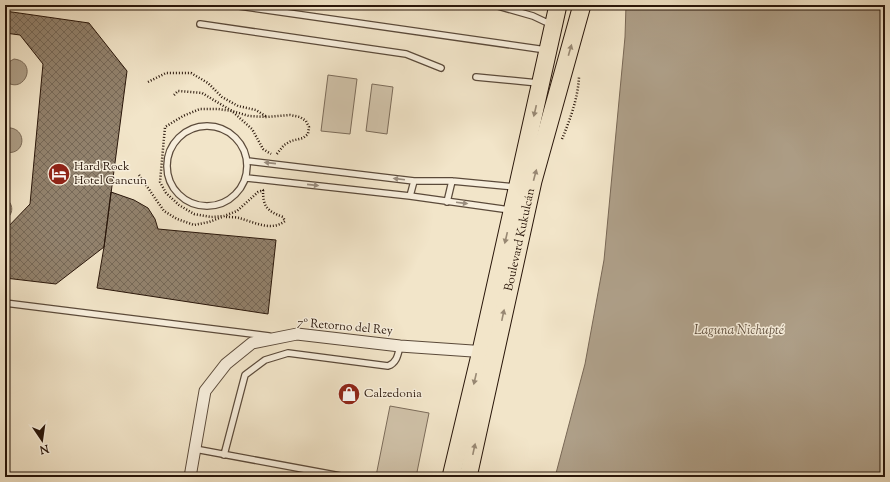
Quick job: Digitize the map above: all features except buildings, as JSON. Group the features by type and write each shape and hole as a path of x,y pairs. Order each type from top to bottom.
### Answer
{"main road":[{"name":"Boulevard Kukulcán","path":"468,477 513,210 558,5"},
{"name":"Boulevard Kukulcán","path":"451,477 488,352 533,181 582,5"}],"street":[{"name":"7º Retorno del Rey","path":"190,477 205,390 226,364 252,343 297,334 400,346 488,352"}],"lane":[{"path":"232,5 548,51"},
{"path":"494,5 533,16 554,26"},
{"path":"200,24 406,54 441,68"},
{"path":"476,77 540,84"},
{"path":"200,126 213,126 226,130 236,138 244,148 248,161 247,178 234,196 222,203 209,206 195,204 183,198 174,188 168,176 167,163 170,150 178,139 188,131 200,126"},
{"path":"248,161 414,181 452,181 518,187"},
{"path":"247,178 410,196 513,210"},
{"path":"410,196 414,181"},
{"path":"448,202 452,181"},
{"path":"5,302 279,338"},
{"path":"224,455 245,375 265,360 288,353 388,366 393,364 398,357 400,346"},
{"path":"195,449 346,477"}],"path":[{"path":"148,82 166,73 191,73 208,83 222,97 238,106 256,110 267,117"},
{"path":"174,95 178,91 202,93 232,111 250,116 267,117 290,115 300,117 306,121 309,128 308,134 303,138 291,141 284,145 275,155"},
{"path":"139,175 164,210 177,220 194,224 209,222 224,216 239,218 257,225 268,226 280,224 285,221 283,217 266,208 263,201 263,190"}],"shaded area":[{"path":"328,75 357,79 350,134 321,131"},
{"path":"372,84 393,87 387,134 366,131"},
{"path":"390,406 429,413 416,477 376,476"}],"water":[{"name":"Laguna Nichupté","path":"626,5 885,5 885,477 555,477 585,364 604,260 625,37"},
{"path":"14,59 22,61 26,66 27,71 26,77 18,84 12,84 5,81 5,64"},
{"path":"5,128 13,128 18,131 21,136 21,146 18,150 5,152"},
{"path":"5,198 10,203 12,209 10,215 5,220"}],"place":[{"name":"Hard Rock Hotel Cancun","path":"59,174"},
{"name":"Calzedonia","path":"349,394"}]}
